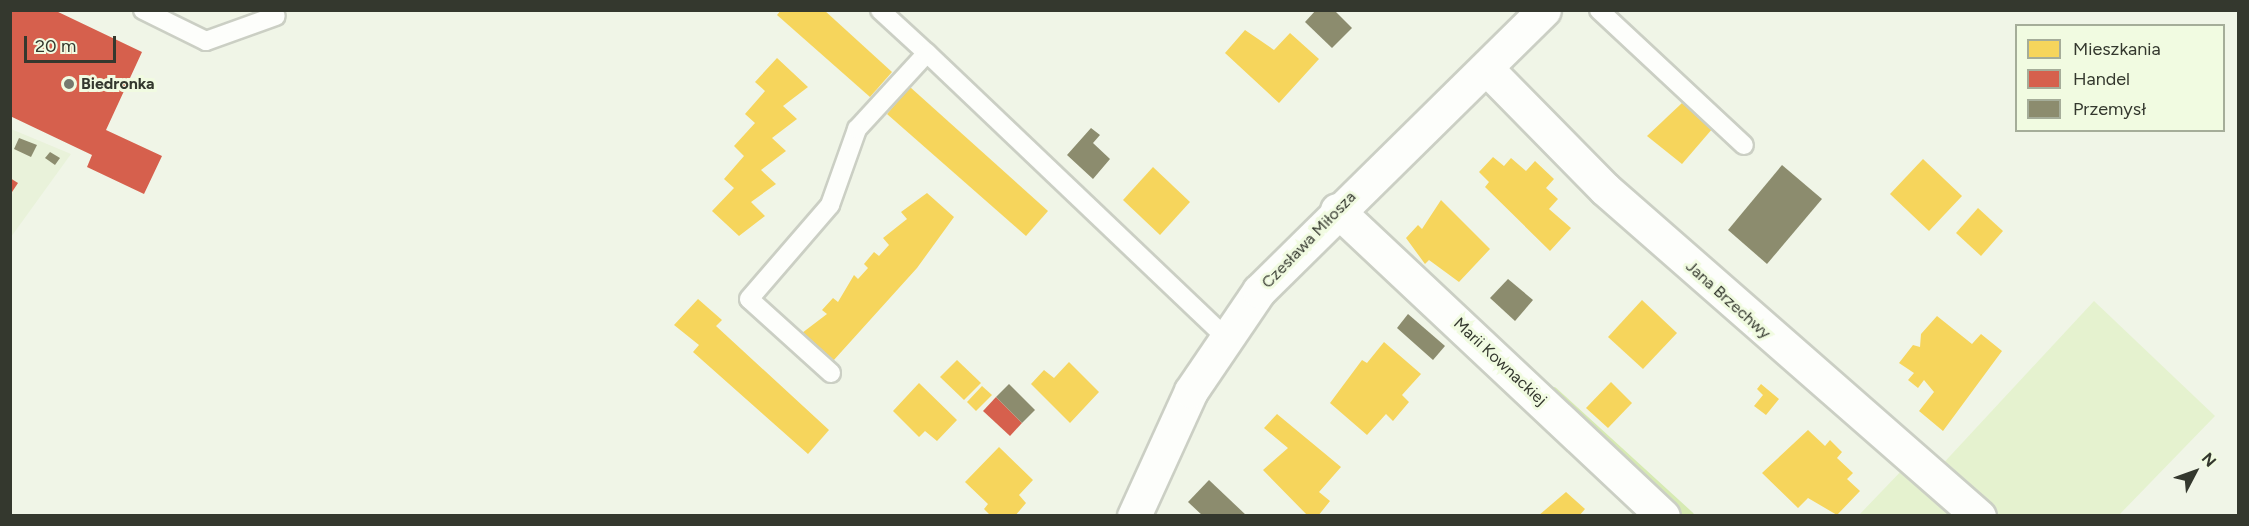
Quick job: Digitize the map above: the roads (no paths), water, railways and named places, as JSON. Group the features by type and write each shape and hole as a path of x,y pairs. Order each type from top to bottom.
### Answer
{"street":[{"name":"Czesława Miłosza","path":"1134,516 1191,391 1225,337 1259,291 1337,210 1489,71 1544,10"},
{"name":"Jana Brzechwy","path":"1489,71 1614,197 1979,516"},
{"name":"Marii Kownackiej","path":"1337,210 1663,516"}],"lane":[{"path":"143,10 206,41 276,16"},
{"path":"880,10 1225,337"},
{"path":"1599,10 1744,145"},
{"path":"831,373 749,299 831,205 857,129 927,53"}],"waterway":[{"path":"1553,391 1690,516"}],"place":[{"name":"Biedronka","path":"69,84"}]}
